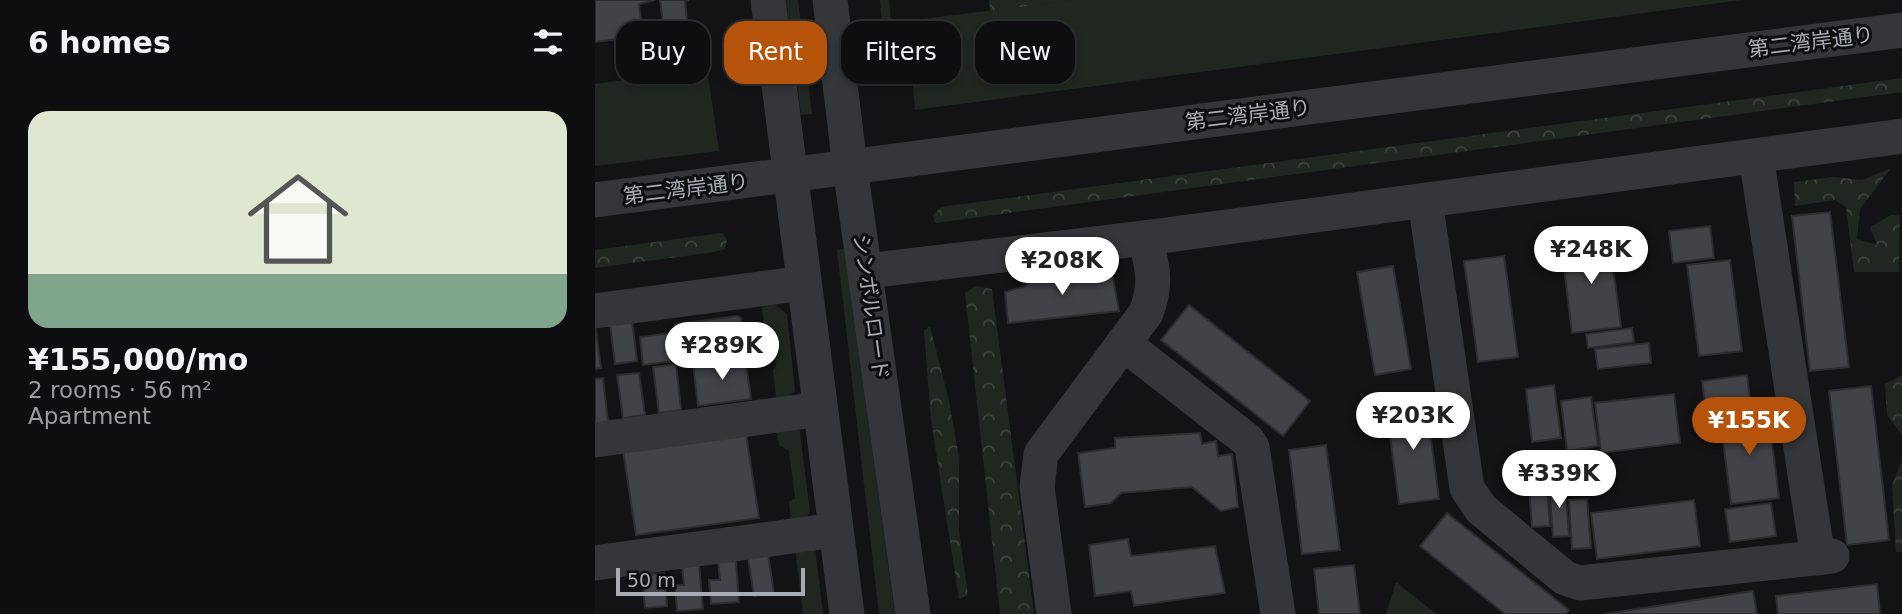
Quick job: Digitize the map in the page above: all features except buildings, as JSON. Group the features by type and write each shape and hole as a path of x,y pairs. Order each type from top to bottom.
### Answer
{"street":[{"path":"768,0 847,614"},
{"name":"シンボルロード","path":"830,0 913,614"},
{"name":"第二湾岸通り","path":"595,200 1902,30"},
{"path":"866,271 1145,238 1902,136"},
{"path":"1425,200 1467,488 1481,509 1565,578 1580,583 1825,557 1756,156"},
{"path":"1054,614 1037,487 1041,454 1146,313 1152,297 1155,275 1145,238"},
{"path":"595,311 804,283"},
{"path":"1123,343 1247,440 1252,447 1278,614"},
{"path":"595,440 820,409"},
{"path":"595,563 836,530"}],"green space":[{"path":"786,0 798,0 801,21 789,21"},
{"path":"880,0 889,0 891,21 882,21"},
{"path":"989,0 1074,0 990,11"},
{"path":"1074,0 1741,0 915,110 913,84 961,84 961,21 907,21"},
{"path":"1902,78 1902,92 935,223 933,215 941,207"},
{"path":"616,81 616,84 709,84 719,151 595,166 595,84"},
{"path":"797,84 808,84 812,114 801,115"},
{"path":"1891,168 1860,209 1857,239 1877,245 1870,227 1891,215 1900,215 1899,272 1854,272 1846,207 1835,200 1795,206 1794,182 1833,177 1862,180"},
{"path":"722,233 727,240 725,249 715,252 595,268 595,250"},
{"path":"844,249 895,614 879,614 837,250"},
{"path":"976,286 992,289 1034,614 1000,614 965,293"},
{"path":"776,305 787,314 795,391 788,397 776,398 772,327 764,326 762,307"},
{"path":"930,326 949,401 959,458 959,531 968,595 959,599 931,420 924,330"},
{"path":"1902,375 1902,435 1887,415 1885,384"},
{"path":"799,425 810,512 807,517 791,523 789,502 795,498 789,451 779,445 775,426"},
{"path":"1902,461 1902,552 1896,552 1892,485"},
{"path":"795,547 815,547 823,614 803,614"},
{"path":"1396,582 1436,614 1386,614"}]}
